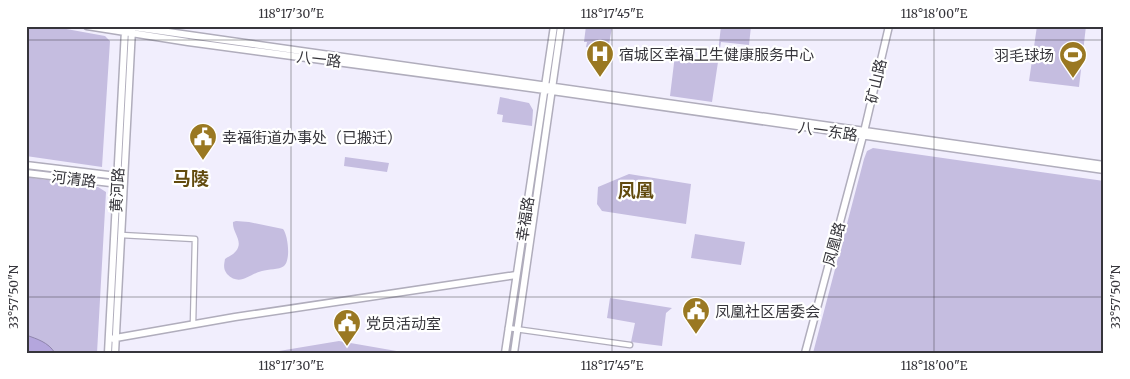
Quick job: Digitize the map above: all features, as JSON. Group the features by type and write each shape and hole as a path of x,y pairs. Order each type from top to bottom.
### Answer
{"main road":[{"name":"八一路","path":"87,26 129,29 549,88"},
{"path":"549,88 554,26"},
{"path":"549,88 561,26"},
{"name":"矿山路","path":"863,133 889,26"},
{"name":"黄河路","path":"108,353 113,338 120,235 120,184 117,176 129,29"},
{"name":"黄河路","path":"115,353 113,338 129,29"},
{"name":"八一东路","path":"549,88 1104,170"},
{"name":"幸福路","path":"505,353 516,275 549,88"},
{"name":"幸福路","path":"514,353 549,88"},
{"name":"八一东路","path":"863,133 1104,165"},
{"name":"凤凰路","path":"805,353 863,133"},
{"name":"河清路","path":"26,165 117,176"},
{"name":"河清路","path":"26,173 120,184"},
{"path":"113,338 516,275"}],"street":[{"path":"120,235 195,239 193,324"},
{"path":"508,328 630,345"}],"shaded area":[{"path":"26,26 50,26 105,36 110,41 102,167 26,156"},
{"path":"586,26 612,27 607,56 588,53 587,42 584,42"},
{"path":"721,26 751,26 749,45 721,42 712,102 670,96 675,55 717,61"},
{"path":"1037,26 1086,26 1079,87 1029,81"},
{"path":"500,97 529,103 533,110 532,126 502,122 503,115 497,114"},
{"path":"873,148 1104,181 1104,353 813,353 864,159 867,151"},
{"path":"345,157 389,163 387,172 344,166"},
{"path":"629,174 691,184 686,224 602,211 597,204 598,187"},
{"path":"26,177 98,187 106,192 97,353 26,353"},
{"path":"233,222 283,229 288,248 288,259 284,266 262,271 240,280 232,278 227,274 224,269 225,259 235,252 239,244 233,226"},
{"path":"695,234 745,242 741,265 691,258"},
{"path":"610,298 672,308 666,313 662,346 631,342 635,323 607,318"},
{"path":"26,335 46,344 55,353 26,353"},
{"path":"339,341 408,353 267,353"}],"place":[{"name":"宿城区幸福卫生健康服务中心","path":"600,78"},
{"name":"羽毛球场","path":"1073,79"},
{"name":"幸福街道办事处（已搬迁）","path":"203,161"},
{"name":"凤凰社区居委会","path":"696,335"},
{"name":"党员活动室","path":"347,347"}],"district":[{"name":"马陵","path":"191,178"},
{"name":"凤凰","path":"636,190"}]}
